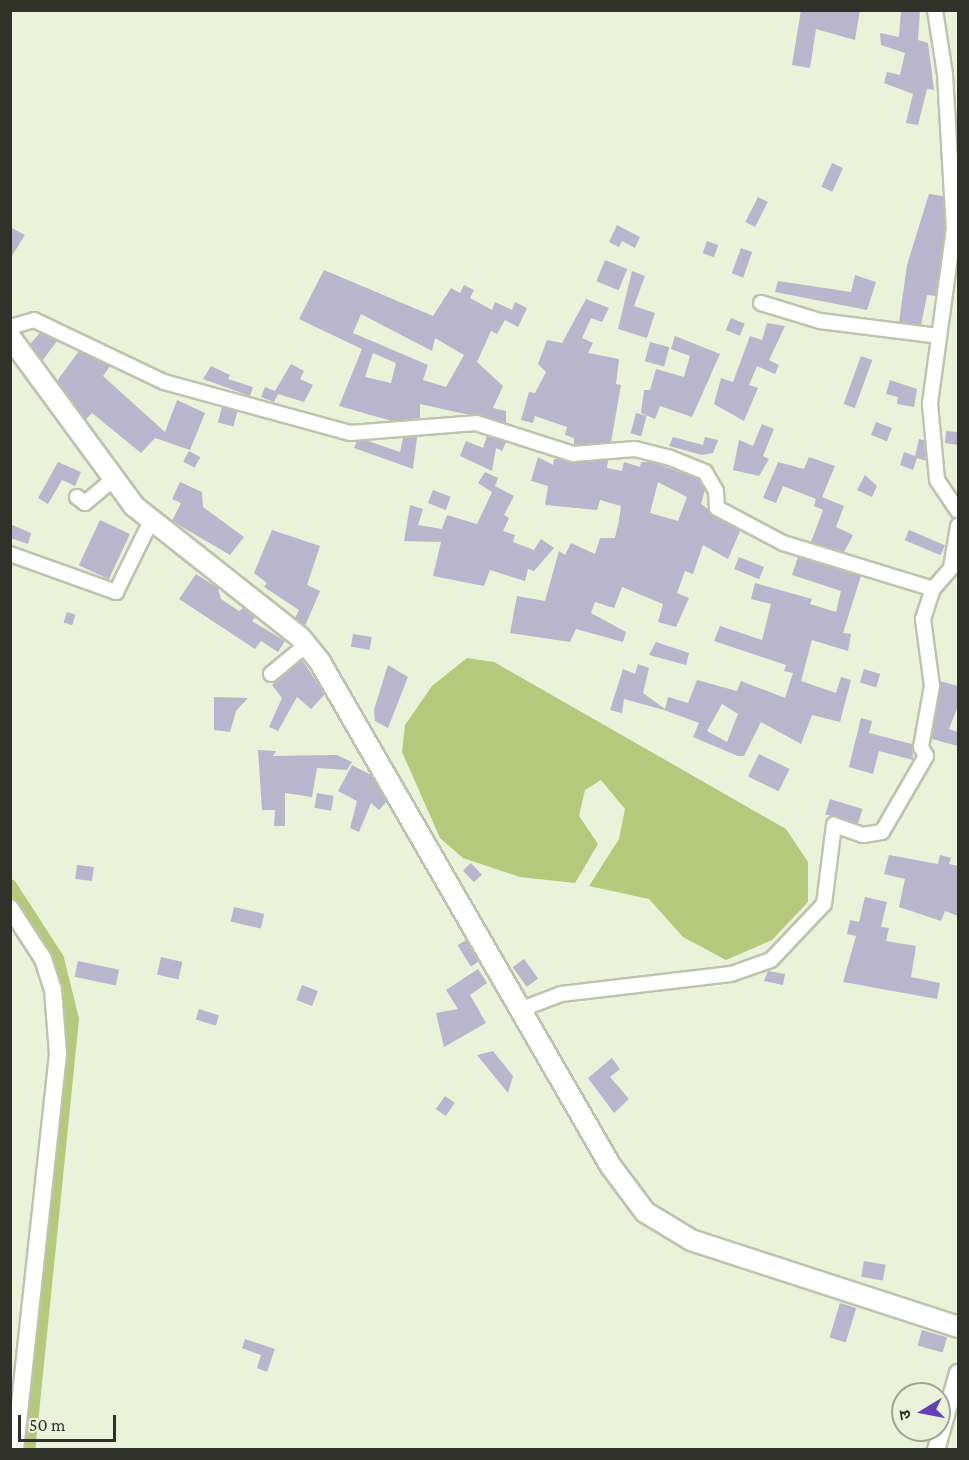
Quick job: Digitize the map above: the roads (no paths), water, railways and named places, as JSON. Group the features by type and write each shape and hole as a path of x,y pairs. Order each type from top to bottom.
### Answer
{"main road":[{"path":"10,337 114,479 151,521 306,645 522,1009 610,1165 645,1212 665,1227 958,1327"}],"street":[{"path":"935,10 945,74 954,228 930,404 938,480 958,510"},
{"path":"761,303 820,321 938,336"},
{"path":"10,327 34,320 164,382 350,433 476,423 573,454 635,449 668,457 705,472 717,508 783,543 933,589"},
{"path":"77,497 85,503 114,479"},
{"path":"10,554 116,592 151,521"},
{"path":"522,1009 561,994 731,974 771,960 824,904 834,825 863,835 882,832 926,756 921,747 932,686 922,619 933,589 951,568 958,526"},
{"path":"271,674 306,645"},
{"path":"10,908 43,959 53,989 58,1054 15,1449"},
{"path":"936,1449 958,1373"}],"waterway":[{"path":"10,886 57,959 72,1019 28,1450"}]}
